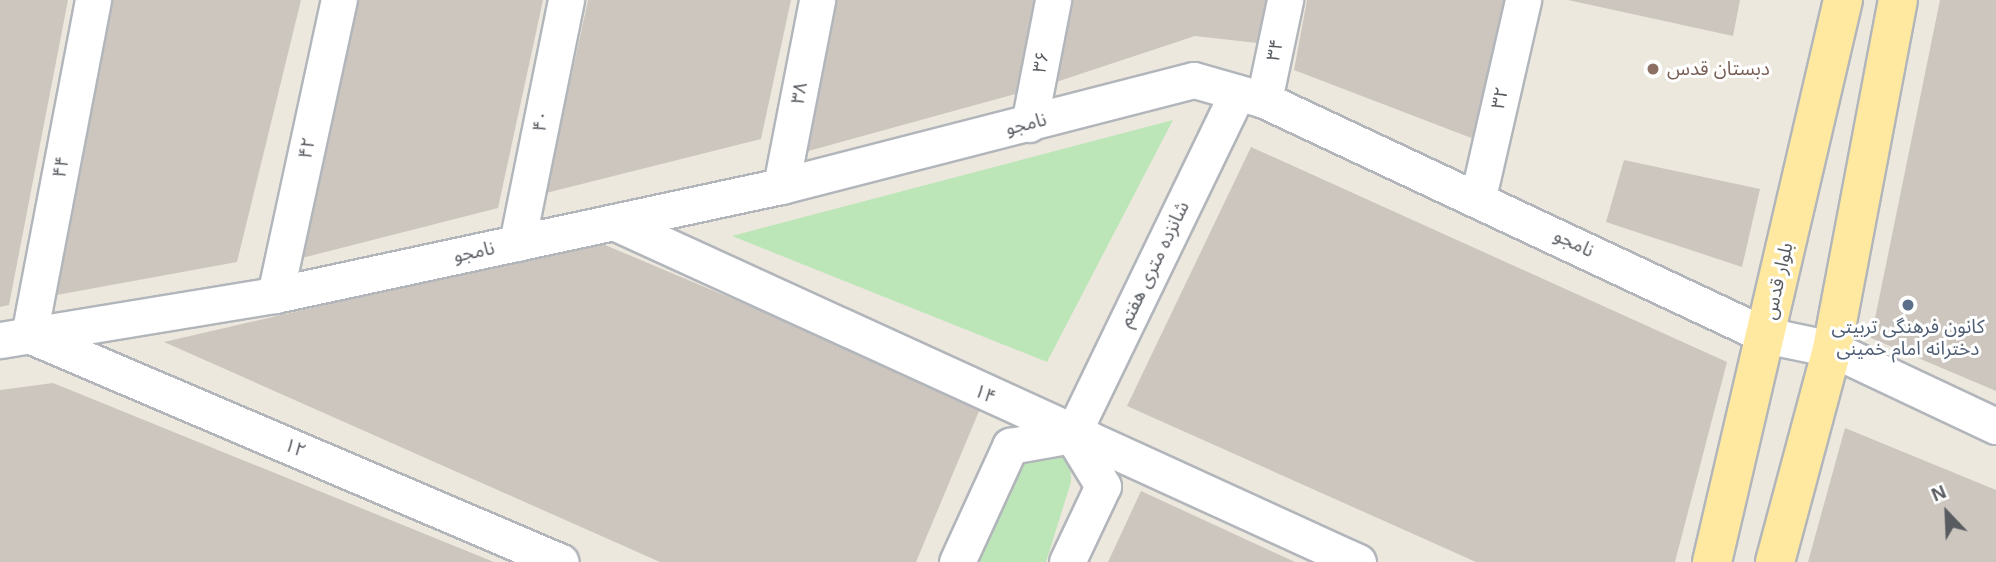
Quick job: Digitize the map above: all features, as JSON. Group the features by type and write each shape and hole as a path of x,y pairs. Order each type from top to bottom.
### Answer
{"main road":[{"name":"بلوار قدس","path":"1712,562 1843,0"},
{"path":"1775,562 1832,349 1898,0"}],"street":[{"name":"۴۴","path":"14,337 93,0"},
{"name":"۴۲","path":"275,295 339,0"},
{"name":"۴۰","path":"517,243 566,0"},
{"name":"۳۸","path":"781,186 817,0"},
{"name":"۳۶","path":"1029,124 1053,0"},
{"name":"۳۴","path":"1250,96 1285,0"},
{"name":"۳۲","path":"1478,197 1523,0"},
{"name":"نامجو","path":"14,337 275,295 781,186 1194,80 1250,96 1478,197 1765,335 1832,349 1996,426"},
{"name":"شانزده متری هفتم","path":"1072,435 1250,96"},
{"name":"۱۴","path":"614,222 1072,435 1358,562"},
{"name":"۱۲","path":"14,337 561,562"},
{"path":"957,562 1010,446 1072,435 1103,486 1067,562"}],"green space":[{"path":"1173,120 1047,362 732,236"},
{"path":"1070,444 1071,482 1046,562 967,562 1025,449"}],"building":[{"path":"0,0 68,0 9,305 0,307"},
{"path":"111,0 301,0 237,262 51,296"},
{"path":"358,0 543,0 498,208 298,259"},
{"path":"588,0 791,0 761,139 546,193"},
{"path":"832,0 1034,0 1019,93 801,153"},
{"path":"1067,0 1267,0 1257,43 1195,36 1050,84"},
{"path":"1307,0 1507,0 1474,139 1294,70"},
{"path":"1568,0 1740,0 1733,36"},
{"path":"1940,0 1996,0 1996,391 1871,338"},
{"path":"1251,147 1727,362 1675,562 1476,562 1127,406"},
{"path":"1624,160 1760,189 1742,267 1606,222"},
{"path":"598,242 982,404 916,562 660,562 164,342"},
{"path":"53,383 494,562 0,562 0,390"},
{"path":"1845,428 1996,490 1996,562 1808,562"},
{"path":"1141,491 1295,562 1108,562"}],"place":[{"name":"دبستان قدس","path":"1653,69"},
{"name":"کانون فرهنگی تربیتی دخترانه امام خمینی","path":"1908,305"}]}
